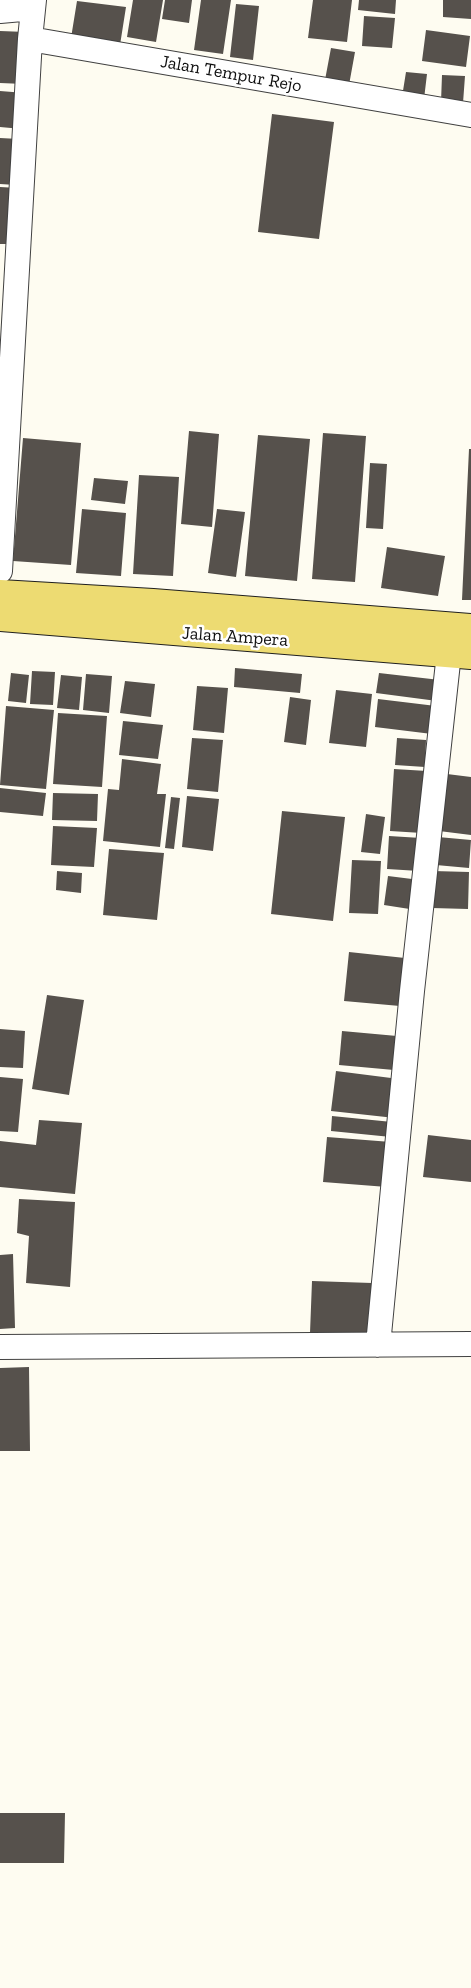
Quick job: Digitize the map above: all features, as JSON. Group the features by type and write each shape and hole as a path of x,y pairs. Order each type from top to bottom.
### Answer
{"main road":[{"name":"Jalan Ampera","path":"0,594 461,627"},
{"name":"Jalan Ampera","path":"0,617 460,654"}],"street":[{"path":"0,12 33,4 0,571"},
{"name":"Jalan Tempur Rejo","path":"30,39 471,115"},
{"path":"378,1345 412,991 460,654 461,627"},
{"path":"0,1347 471,1344"}],"building":[{"path":"133,0 163,0 156,42 127,37"},
{"path":"165,0 192,0 189,23 162,19"},
{"path":"201,0 231,0 223,54 194,50"},
{"path":"313,0 352,0 347,42 308,38"},
{"path":"359,0 396,0 395,14 358,10"},
{"path":"443,0 471,0 471,19 443,17"},
{"path":"77,1 126,7 120,45 71,38"},
{"path":"236,4 259,6 253,60 230,57"},
{"path":"364,16 395,18 392,48 362,46"},
{"path":"426,30 470,36 466,67 422,61"},
{"path":"0,31 26,32 24,84 0,83"},
{"path":"331,48 355,52 349,85 325,80"},
{"path":"406,72 427,74 424,99 402,97"},
{"path":"442,75 465,76 463,103 441,102"},
{"path":"0,91 25,93 22,129 0,127"},
{"path":"272,114 334,122 319,239 258,232"},
{"path":"0,138 19,139 16,185 0,184"},
{"path":"0,187 18,188 14,244 0,244"},
{"path":"189,431 219,434 212,527 181,524"},
{"path":"323,433 366,436 355,582 312,579"},
{"path":"258,435 310,439 297,581 245,576"},
{"path":"23,438 81,443 71,565 13,561"},
{"path":"469,449 471,449 471,600 462,600"},
{"path":"370,463 387,464 383,529 366,528"},
{"path":"139,475 179,477 173,576 133,574"},
{"path":"94,478 128,481 125,504 91,500"},
{"path":"82,509 126,513 121,576 76,573"},
{"path":"217,509 245,512 236,577 208,573"},
{"path":"387,547 445,556 438,596 381,588"},
{"path":"235,668 302,674 300,693 234,687"},
{"path":"32,671 55,672 53,705 30,704"},
{"path":"11,673 29,675 26,703 8,701"},
{"path":"379,673 440,680 437,701 376,693"},
{"path":"86,674 112,676 109,713 83,710"},
{"path":"61,675 82,677 79,710 57,708"},
{"path":"125,681 155,684 151,717 120,713"},
{"path":"197,686 228,688 224,733 193,730"},
{"path":"336,690 372,694 366,747 329,743"},
{"path":"290,697 311,700 306,745 284,742"},
{"path":"378,699 436,706 432,734 375,727"},
{"path":"6,706 54,710 46,789 0,785"},
{"path":"58,713 107,716 102,787 53,784"},
{"path":"123,721 163,725 158,759 119,755"},
{"path":"192,738 223,740 218,792 187,789"},
{"path":"397,738 426,740 425,767 395,765"},
{"path":"122,759 161,764 157,794 166,794 160,847 103,841 108,789 119,790"},
{"path":"394,769 427,771 422,833 390,831"},
{"path":"447,774 471,777 471,835 439,831"},
{"path":"0,788 46,793 43,816 0,812"},
{"path":"53,793 98,794 97,821 52,820"},
{"path":"187,796 219,799 213,851 182,847"},
{"path":"171,797 180,798 174,849 165,848"},
{"path":"282,811 345,817 333,921 271,914"},
{"path":"366,814 385,817 380,854 361,852"},
{"path":"53,826 97,828 94,867 51,865"},
{"path":"389,836 421,838 419,871 387,869"},
{"path":"438,837 471,840 469,868 436,865"},
{"path":"109,849 164,853 157,920 103,915"},
{"path":"352,860 381,861 378,914 349,913"},
{"path":"57,871 82,873 81,893 56,890"},
{"path":"433,871 469,872 468,909 432,908"},
{"path":"388,876 420,880 416,910 384,905"},
{"path":"349,952 405,958 400,1006 344,1001"},
{"path":"47,995 84,1000 69,1095 32,1089"},
{"path":"0,1029 25,1031 23,1068 0,1067"},
{"path":"342,1031 397,1036 394,1070 339,1065"},
{"path":"336,1071 399,1079 395,1118 331,1111"},
{"path":"0,1077 23,1079 18,1132 0,1131"},
{"path":"332,1116 392,1122 391,1137 331,1131"},
{"path":"39,1120 82,1123 75,1194 0,1187 0,1141 36,1145"},
{"path":"428,1135 471,1140 471,1182 423,1177"},
{"path":"327,1137 391,1142 387,1187 323,1182"},
{"path":"19,1199 75,1202 70,1287 26,1283 29,1236 17,1233"},
{"path":"13,1254 15,1328 0,1329 0,1255"},
{"path":"312,1281 372,1283 370,1335 310,1333"},
{"path":"29,1367 30,1451 0,1451 0,1368"},
{"path":"0,1813 65,1813 64,1863 0,1863"}]}
